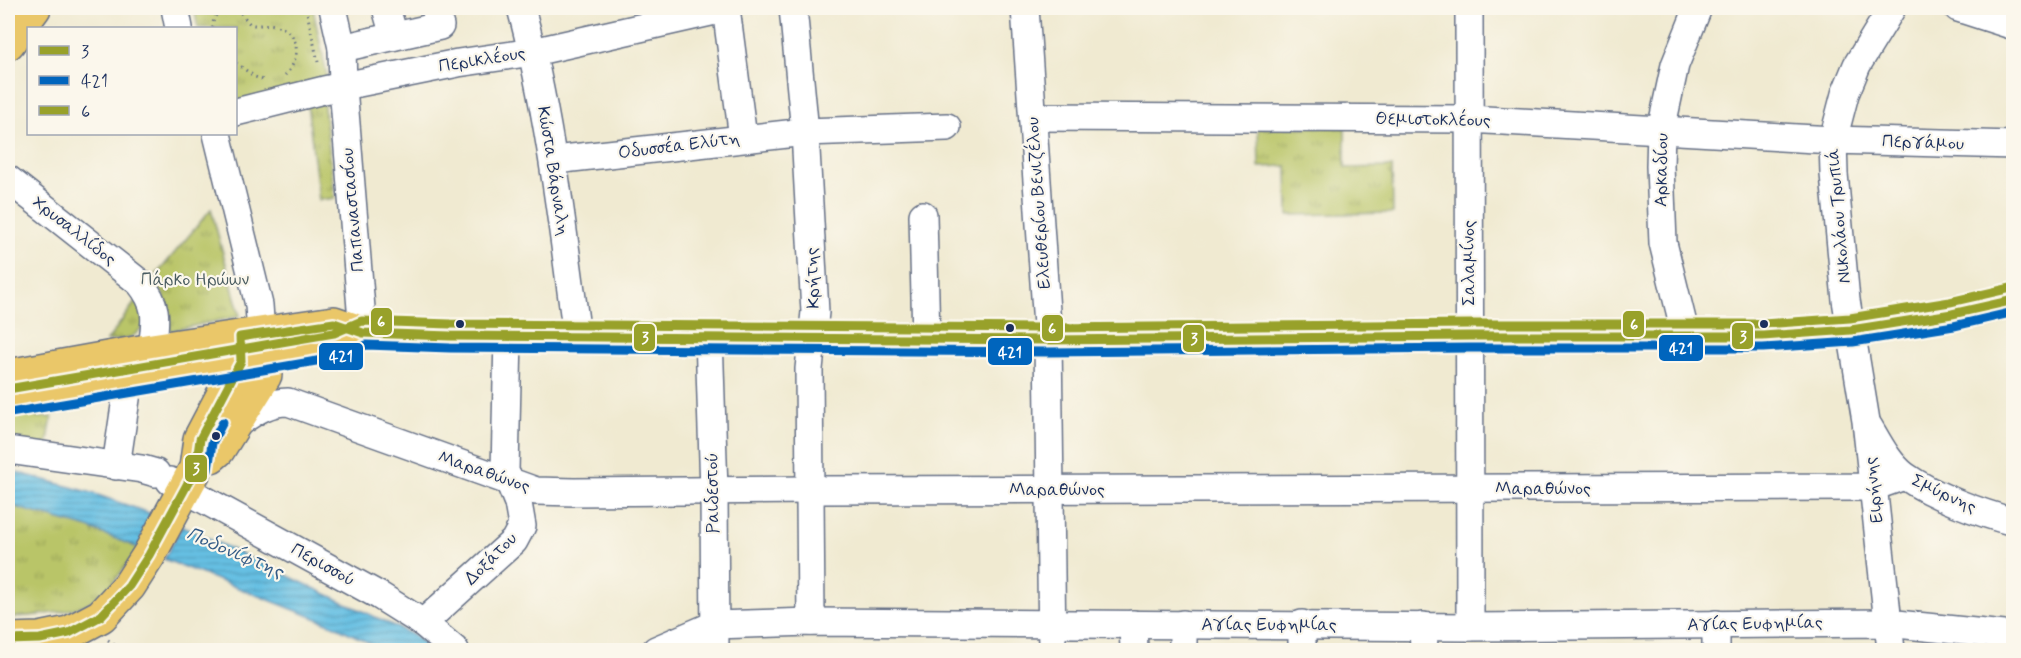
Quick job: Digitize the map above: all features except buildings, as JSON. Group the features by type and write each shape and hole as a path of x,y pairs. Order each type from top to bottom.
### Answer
{"main road":[{"path":"8,44 34,8"},
{"path":"8,376 157,362 251,347 338,345 363,333 1048,340 1786,335 1851,330 1952,314 2013,300"},
{"path":"221,422 264,375 251,347"},
{"path":"8,401 129,380 157,362"},
{"path":"8,640 40,639 69,633 101,616 129,586 149,555 176,484 218,450 221,422 210,402 196,385 157,362"}],"street":[{"path":"175,8 179,27"},
{"name":"Παπαναστασίου","path":"333,8 342,48 334,89 363,333"},
{"path":"386,8 394,36"},
{"path":"342,48 440,26 435,8"},
{"name":"Κώστα Βάρναλη","path":"521,8 533,52 554,160 577,336"},
{"path":"727,8 742,138"},
{"name":"Περικλέους","path":"237,112 458,63 533,52 727,8"},
{"name":"Κρήτης","path":"793,8 805,132 815,312 809,369 811,622"},
{"name":"Ελευθερίου Βενιζέλου","path":"1025,8 1048,340 1052,651"},
{"name":"Σαλαμίνος","path":"1469,8 1470,627"},
{"name":"Αρκαδίου","path":"1686,336 1661,230 1660,166 1662,130 1675,66 1698,8"},
{"name":"Νικολάου Τρυπιά","path":"1851,330 1834,174 1833,140 1845,94 1857,65 1892,8"},
{"path":"1958,8 2013,26"},
{"name":"Θεμιστοκλέους","path":"1034,117 1469,119 1833,140"},
{"name":"Οδυσσέα Ελύτη","path":"554,160 805,132 947,127"},
{"path":"217,135 259,305 251,347"},
{"name":"Περγάμου","path":"1833,140 2013,145"},
{"name":"Χρυσαλλίδος","path":"8,179 140,283 151,297 156,314 157,362"},
{"path":"923,215 926,339"},
{"name":"Ειρήνης","path":"1851,330 1866,421 1892,651"},
{"name":"Δοξάτου","path":"423,623 514,541 522,526 518,503 506,471 508,336"},
{"name":"Ραιδεστού","path":"709,336 714,491 715,638"},
{"path":"116,466 129,380"},
{"name":"Μαραθώνος","path":"221,422 275,402 288,402 536,491 1874,488 1905,476"},
{"name":"Σμύρνης","path":"1866,421 1883,452 1905,476 1971,508 2013,522"},
{"path":"8,450 142,469 176,484"},
{"name":"Περισσού","path":"176,484 380,596 423,623 455,651"},
{"name":"Αγίας Ευφημίας","path":"656,651 715,638 811,622 1133,624 1183,637 1424,638 1470,627 1517,639 1716,637 1887,622 2013,636"},
{"path":"1133,624 1134,651"}],"path":[{"path":"213,27 213,18 216,13 233,8 238,10 250,24 276,25 288,32 295,42 297,57 291,70 279,79"},
{"path":"306,8 334,89"},
{"path":"237,64 255,77 270,82"}],"green space":[{"path":"194,8 313,8 328,81 237,109 237,27 198,27"},
{"path":"323,99 335,198 319,200 307,103"},
{"path":"1345,126 1345,168 1392,167 1393,213 1288,215 1287,166 1259,167 1258,128"},
{"name":"Πάρκο Ηρώων","path":"211,209 240,316 170,331 167,303 152,280"},
{"path":"136,301 139,304 144,324 133,336 107,341"},
{"path":"36,411 36,417 52,417 47,446 8,441 8,415"},
{"path":"8,505 89,528 139,548 111,585 91,602 69,610 8,618"}],"water":[{"path":"8,470 89,492 155,515 139,548 89,528 8,505"},
{"name":"Ποδονίφτης","path":"182,526 413,635 433,650 384,650 333,625 164,559"}],"transit line":[{"name":"6","path":"8,389 334,333 362,321 450,324 1048,328 1763,324 1850,318 1950,302 2011,288"},
{"name":"3","path":"8,640 40,639 69,633 101,616 129,586 149,555 196,468 200,439 241,361 240,337 334,323 363,333 450,336 1048,340 1763,336 1851,330 1952,314 2014,300"},
{"name":"421","path":"10,413 340,357 366,345 450,348 1048,352 1763,348 1853,342 1954,326 2014,312"},
{"name":"421","path":"208,470 212,443 223,422"}]}
